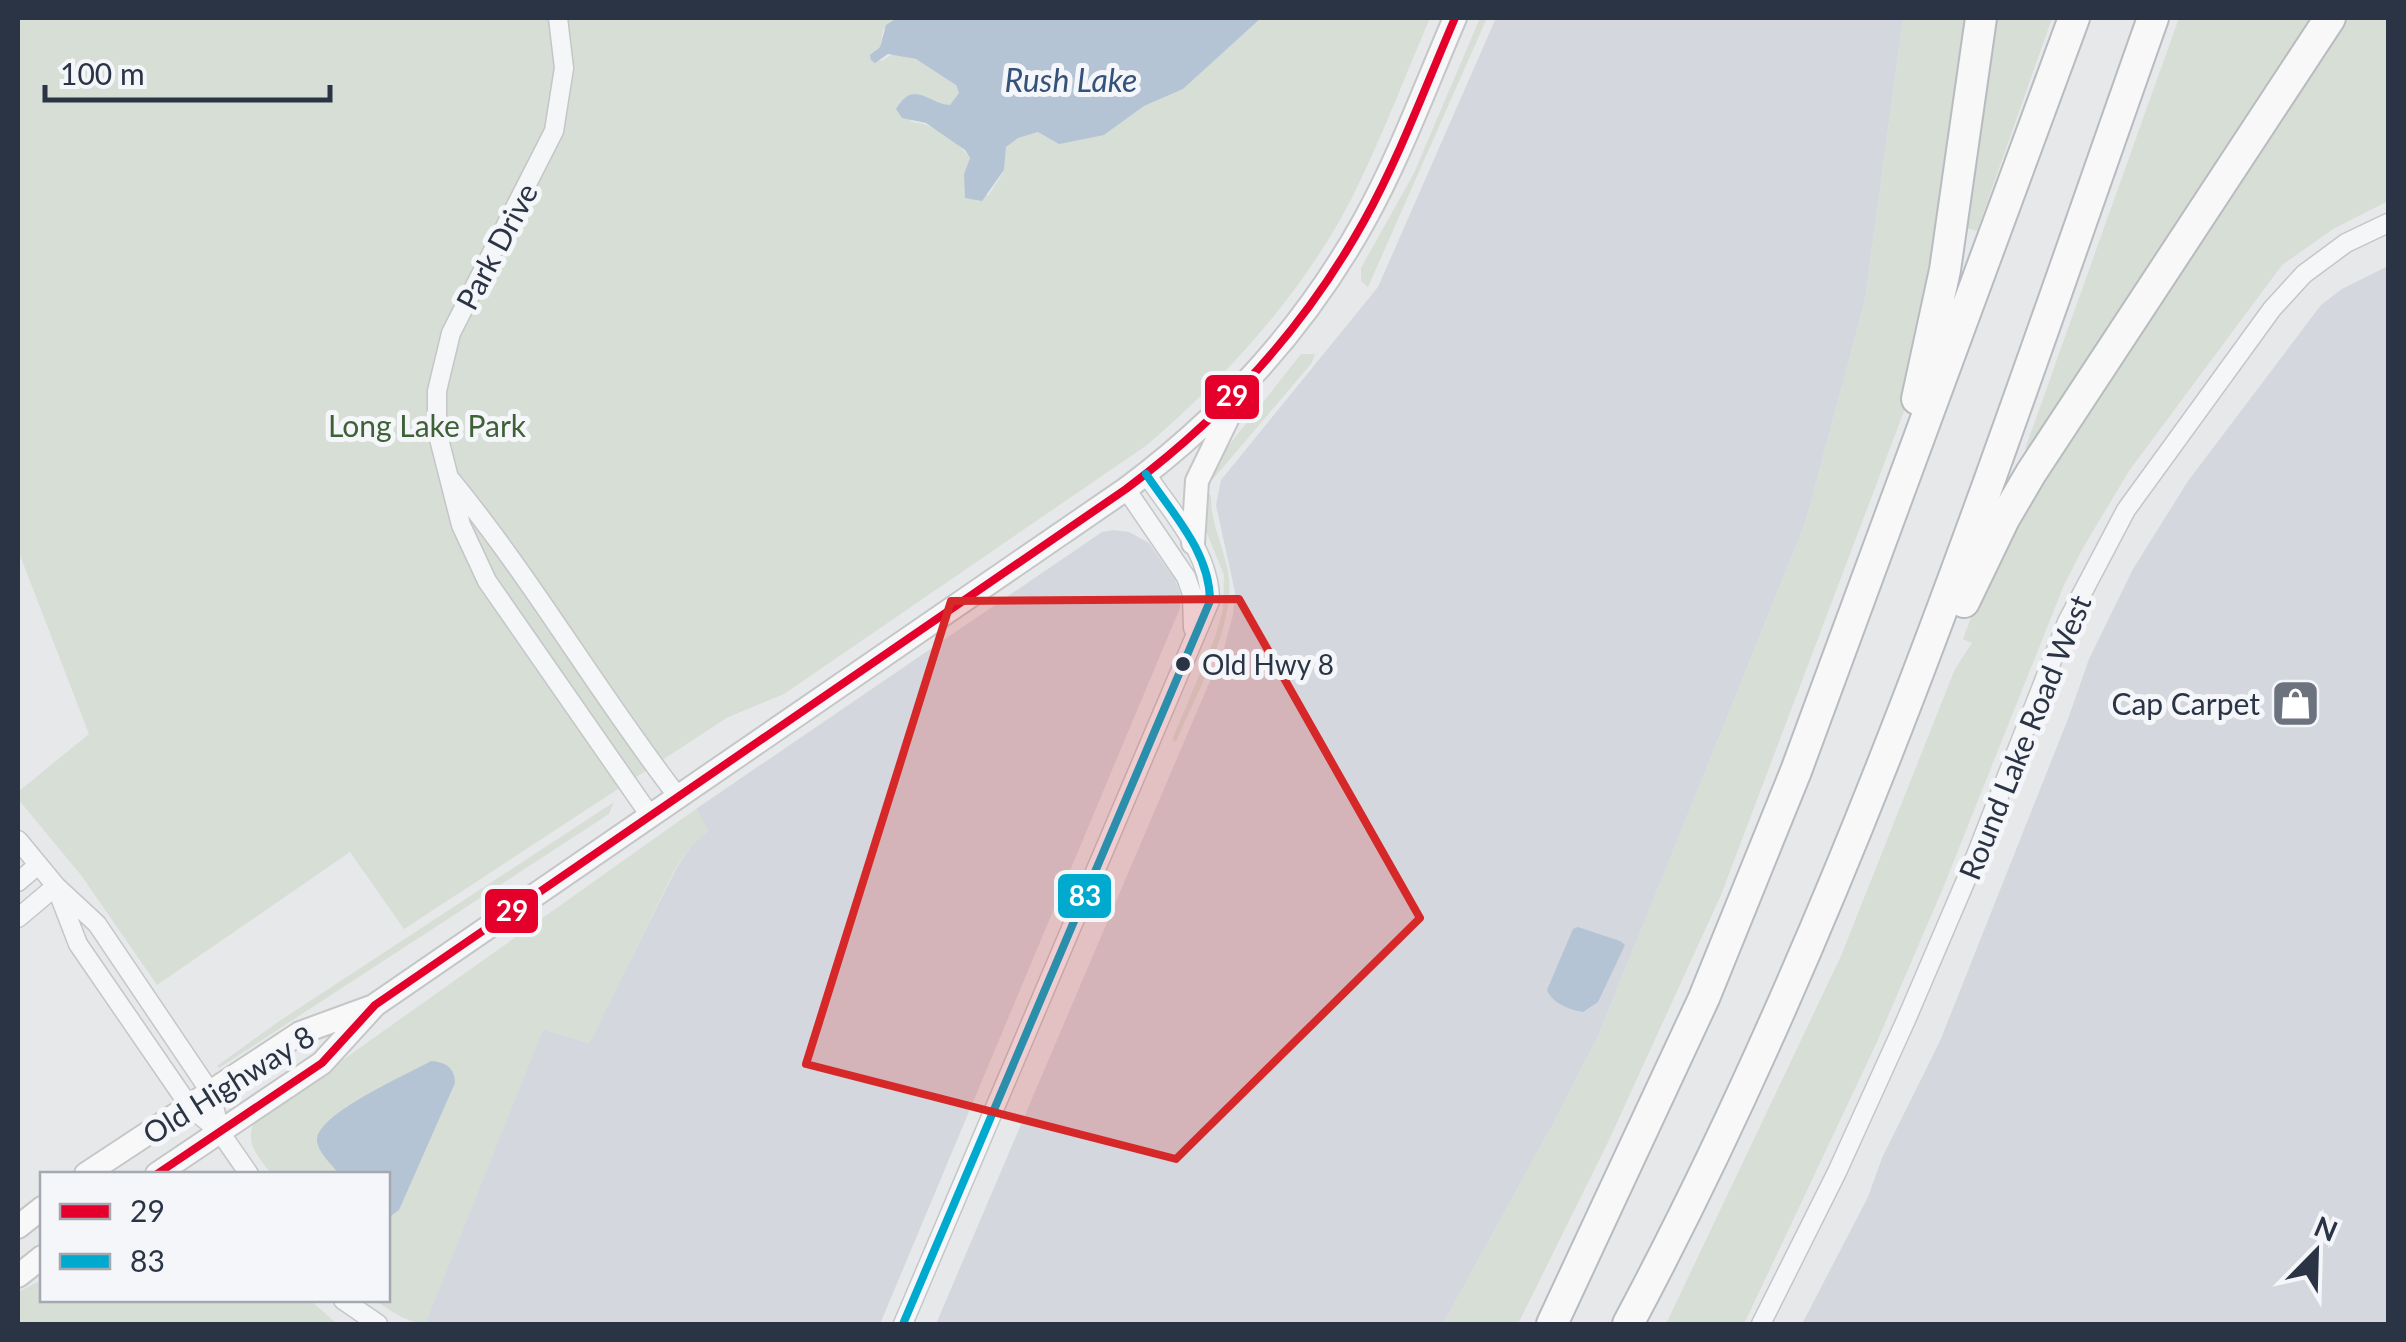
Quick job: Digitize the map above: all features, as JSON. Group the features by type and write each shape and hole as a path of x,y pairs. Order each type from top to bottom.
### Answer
{"highway":[{"path":"1887,525 1945,270 1981,18"},
{"path":"1552,1324 1704,998 1796,772 2074,18"},
{"path":"1628,1324 1763,1051 1895,738 2153,18"},
{"path":"1895,738 2004,519 2031,473 2330,18"}],"street":[{"name":"Park Drive","path":"558,18 564,68 554,131 460,314 439,372 438,432 461,525 498,598 651,817"},
{"name":"Old Highway 8","path":"159,1172 322,1062 375,1006 1146,474 1264,366 1311,304 1365,218 1455,18"},
{"name":"Round Lake Road West","path":"1761,1324 1837,1172 1906,1020 2067,622 2126,510 2260,325 2304,274 2346,243 2388,223"},
{"path":"1193,543 1198,481 1244,386"},
{"path":"903,1324 1210,600 1210,582 1193,543 1146,474"},
{"name":"Park Drive","path":"448,476 478,512 582,666 678,798"},
{"path":"1126,489 1186,578 1192,594 1193,638"},
{"path":"498,598 524,580"},
{"path":"556,684 582,666"},
{"path":"18,840 56,886 97,924 212,1092 220,1132"},
{"path":"18,882 38,865"},
{"path":"18,918 56,886"},
{"path":"56,886 78,944 190,1106 220,1132 248,1172"},
{"path":"124,1011 146,1000"},
{"name":"Old Highway 8","path":"89,1172 300,1033 375,1006"},
{"path":"18,1227 40,1210"},
{"path":"18,1276 40,1259"},
{"path":"346,1302 378,1324"}],"highlighted area":[{"path":"1239,599 1420,918 1176,1159 806,1064 951,601"}],"shaded area":[{"path":"1496,18 1903,18 1865,300 1805,524 1599,1034 1443,1324 936,1324 1224,648 1235,592 1216,505 1221,480 1378,287"},
{"path":"2388,266 2388,1324 1802,1324 1868,1197 1882,1158 1940,1041 2089,659 2133,569 2188,481 2321,305 2342,289"},
{"path":"1102,532 1129,532 1149,543 1175,580 1180,608 880,1324 425,1324 543,1029 589,1043 676,869 692,845 708,831 696,809"}],"green space":[{"name":"Long Lake Park","path":"18,18 897,18 883,30 880,47 875,50 881,61 893,54 922,62 949,77 959,93 950,106 917,94 899,102 912,122 936,130 965,152 970,158 964,174 988,196 1004,171 1006,147 1017,138 1038,132 1049,136 1104,135 1144,106 1183,89 1261,18 1430,18 1361,179 1320,253 1239,356 1147,445 784,694 728,717 404,929 350,852 157,985 81,875 18,799 18,792 89,734 18,550"},
{"path":"1480,18 1487,18 1368,287 1361,281 1361,268 1414,173"},
{"path":"1903,18 1968,18 1915,382 1721,895 1609,1140 1518,1324 1443,1324 1599,1034 1805,524 1865,300"},
{"path":"1994,18 2052,18 1977,231 1960,226"},
{"path":"2179,18 2311,18 2033,451 2025,449"},
{"path":"2348,18 2388,18 2388,201 2333,229 2282,265 2129,471 2064,585 1876,1044 1744,1324 1666,1324 1841,956 1955,669 1972,643 1963,639 1993,558"},
{"path":"1301,354 1315,354 1311,364 1213,479 1208,479 1222,454"},
{"path":"1204,495 1211,495 1229,579 1229,599 1212,662 1176,742 1172,740 1223,610 1224,575 1206,531"},
{"path":"614,802 609,814 217,1066 278,1022"},
{"path":"696,809 709,831 692,845 675,869 590,1043 543,1030 425,1324 392,1312 378,1302 390,1302 390,1213 452,1070 439,1061 319,1146 338,1172 270,1172 252,1144 254,1123"},
{"path":"40,1281 40,1302 312,1302 337,1324 18,1324 18,1292"}],"water":[{"name":"Rush Lake","path":"897,18 1261,18 1183,89 1144,106 1104,135 1059,144 1038,132 1018,138 1006,147 1004,170 982,201 965,198 964,174 970,158 965,150 926,123 902,118 896,109 915,94 950,105 959,93 956,85 916,59 888,54 875,63 871,60 870,55 880,47 886,25"},
{"path":"1578,927 1625,945 1598,1002 1583,1012 1562,1005 1547,990 1573,929"},
{"path":"431,1061 449,1067 455,1083 399,1210 390,1217 390,1172 337,1172 317,1141 320,1130 331,1119"}],"transit line":[{"name":"29","path":"160,1172 322,1063 375,1005 1126,489 1196,431 1289,333 1341,260 1389,171 1455,18"},
{"name":"83","path":"903,1324 1210,601 1197,550 1146,474"}],"place":[{"name":"Old Hwy 8","path":"1183,664"},
{"name":"Cap Carpet","path":"2295,703"}]}
